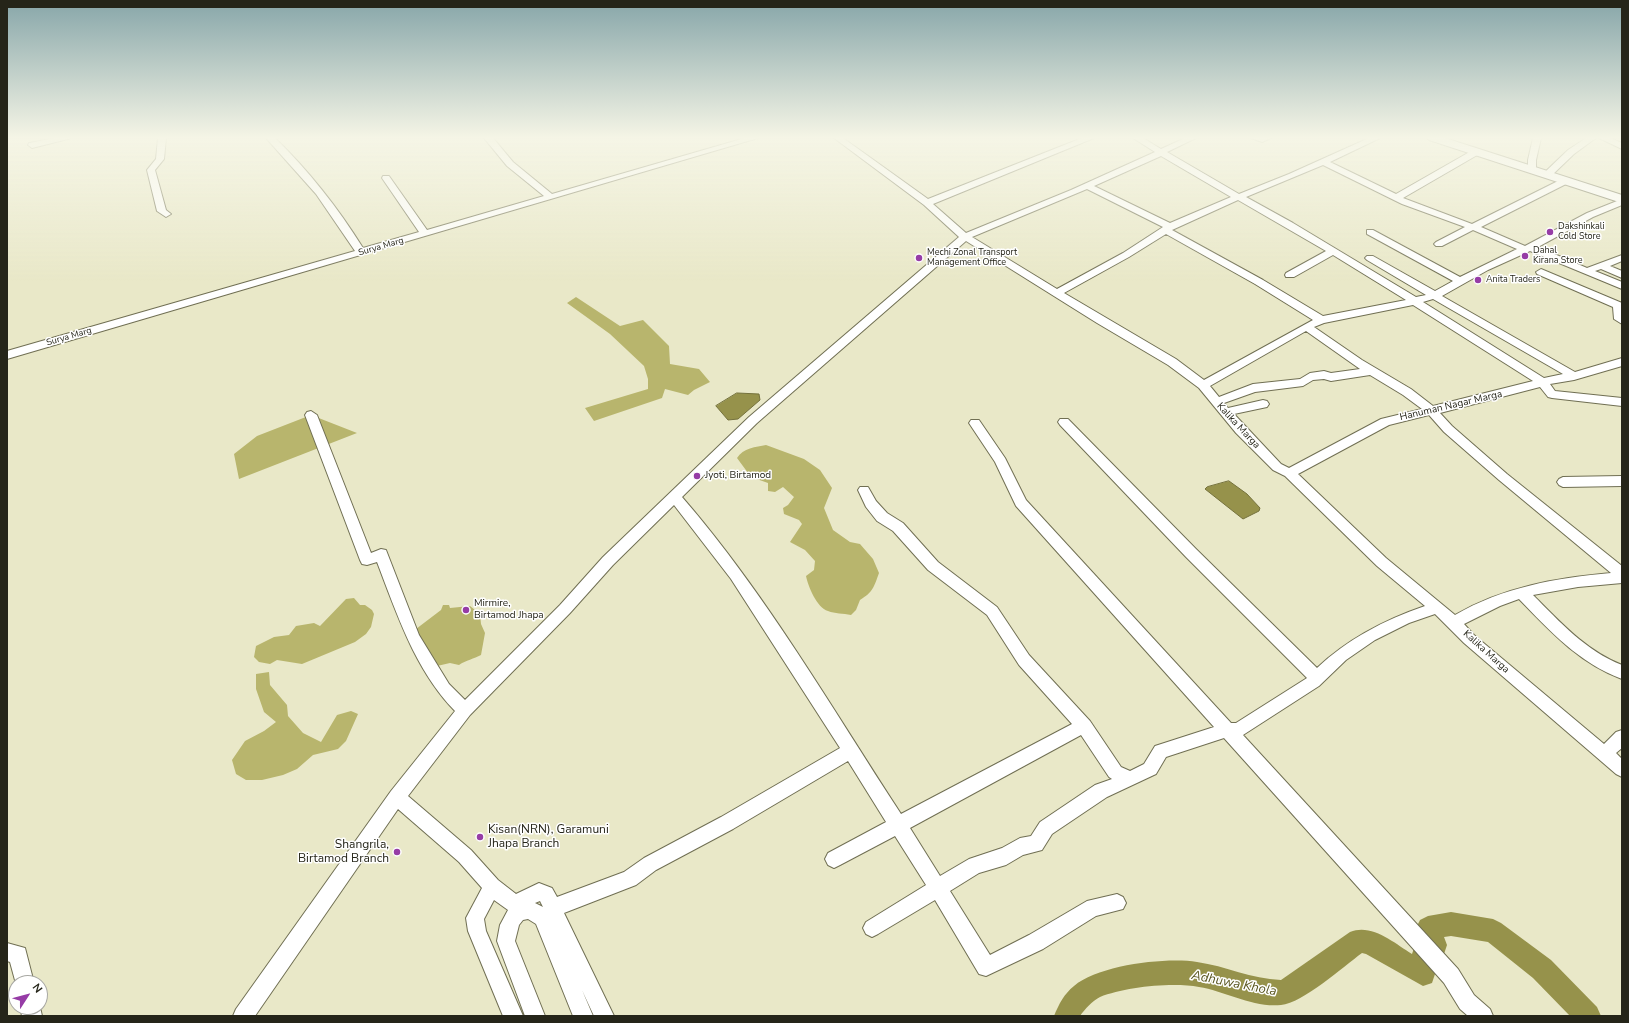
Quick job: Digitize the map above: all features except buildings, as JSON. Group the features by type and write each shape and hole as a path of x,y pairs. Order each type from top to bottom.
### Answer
{"highway":[{"path":"1579,186 1622,201"}],"street":[{"path":"155,186 162,211 166,214"},
{"path":"315,186 335,212 361,252"},
{"path":"391,186 425,234"},
{"path":"537,186 551,197"},
{"name":"Surya Marg","path":"7,355 590,186"},
{"name":"Kalika Marga","path":"903,186 927,203 965,237 1172,362 1203,385 1240,430 1272,461 1289,473 1354,537 1436,608 1455,622 1469,639 1622,769"},
{"path":"927,203 970,186"},
{"path":"243,1016 397,798 465,710 560,614 608,562 753,420 965,237 1087,186 1168,228 1321,320"},
{"path":"1218,186 1333,252 1413,301 1542,382 1552,394 1622,402"},
{"path":"1057,293 1126,255 1168,228 1265,186"},
{"path":"1371,186 1426,212 1474,227 1622,286"},
{"path":"1396,198 1417,186"},
{"path":"1439,244 1556,186"},
{"path":"1203,385 1307,326 1321,320 1436,295 1462,282 1484,268 1527,248 1590,215 1622,201"},
{"path":"1370,232 1462,282"},
{"path":"1290,275 1333,252"},
{"path":"1370,258 1574,376"},
{"path":"1586,271 1622,258"},
{"path":"1602,266 1622,275"},
{"path":"1541,272 1618,305 1620,319 1622,321"},
{"path":"1307,326 1371,371 1407,392 1432,411 1448,429 1503,477 1622,575"},
{"name":"Hanuman Nagar Marga","path":"1289,473 1386,422 1528,387 1542,382 1574,376 1622,362"},
{"path":"1216,402 1253,388 1302,382 1310,377 1371,371"},
{"path":"1226,412 1246,406 1263,404"},
{"path":"311,415 367,560 381,554 413,637 444,689 465,710"},
{"path":"1064,422 1192,554 1317,678"},
{"path":"975,423 1003,466 1012,483 1014,494 1021,503 1451,976 1467,1002 1483,1016"},
{"path":"1564,482 1622,482"},
{"path":"864,490 871,504 882,517 898,527 933,566 992,611 1024,660 1084,726 1115,772 1131,779"},
{"path":"675,496 703,528 762,610 986,967 1036,942 1093,907 1117,903"},
{"path":"1455,622 1476,608 1535,588 1622,575"},
{"path":"1522,593 1585,652 1607,666 1622,672"},
{"path":"872,928 975,865 1006,856 1020,846 1036,844 1046,828 1101,791 1131,779 1150,769 1161,751 1226,730 1238,730 1317,678 1341,655 1370,636 1404,619 1436,608"},
{"path":"834,859 1084,726"},
{"path":"1604,754 1622,737"},
{"path":"553,908 630,879 650,864 727,823 851,750"},
{"path":"397,798 465,856 492,886 514,904 539,892 546,894 604,1016"},
{"path":"492,886 475,918 477,931 513,1016"},
{"path":"535,1016 506,941 507,929 512,918 525,910 531,910 542,918 584,1016"},
{"path":"7,952 18,954 23,975"}],"shaded area":[{"path":"576,297 620,326 643,320 669,346 670,364 699,369 710,382 694,390 688,395 665,389 662,398 594,421 585,408 648,389 648,379 644,366 610,334 567,303"},
{"path":"737,393 759,394 760,400 738,419 728,420 716,406"},
{"path":"311,415 357,433 239,479 234,454 257,436"},
{"path":"766,445 804,459 820,470 832,488 824,508 833,530 850,542 860,544 873,559 879,573 876,582 870,592 860,600 856,610 851,615 833,613 824,609 820,606 811,591 806,576 814,570 815,561 805,550 790,542 802,524 799,520 784,514 783,508 788,505 794,497 783,487 775,492 768,491 768,483 751,477 737,458 746,450"},
{"path":"1229,481 1247,494 1260,508 1259,511 1243,519 1205,489 1207,487"},
{"path":"354,598 360,605 365,605 372,610 374,614 371,627 366,634 355,642 302,664 277,660 270,664 259,662 254,657 256,646 274,637 289,635 296,626 314,623 320,626 346,599"},
{"path":"443,605 449,605 450,608 470,606 480,614 481,624 485,633 481,655 459,665 450,663 437,666 431,662 416,629 441,610"},
{"path":"269,672 270,685 287,705 288,716 303,733 321,742 337,715 351,711 358,714 346,741 338,749 313,755 297,769 283,775 262,780 246,780 236,774 232,760 245,741 264,731 276,722 264,712 256,689 256,674"}],"waterway":[{"name":"Adhuwa Khola","path":"1435,945 1428,928 1451,924 1493,931 1542,969 1588,1016"},
{"name":"Adhuwa Khola","path":"1067,1016 1076,1001 1090,989 1112,981 1127,978 1159,974 1188,973 1207,976 1258,990 1281,993 1289,991 1359,941 1369,942 1423,974 1423,957"}],"place":[{"name":"Dakshinkali Cold Store","path":"1550,232"},
{"name":"Dahal Kirana Store","path":"1525,256"},
{"name":"Mechi Zonal Transport Management Office","path":"919,258"},
{"name":"Anita Traders","path":"1478,280"},
{"name":"Jyoti, Birtamod","path":"697,476"},
{"name":"Mirmire, Birtamod Jhapa","path":"466,610"},
{"name":"Kisan(NRN), Garamuni Jhapa Branch","path":"480,837"},
{"name":"Shangrila, Birtamod Branch","path":"397,852"}]}
